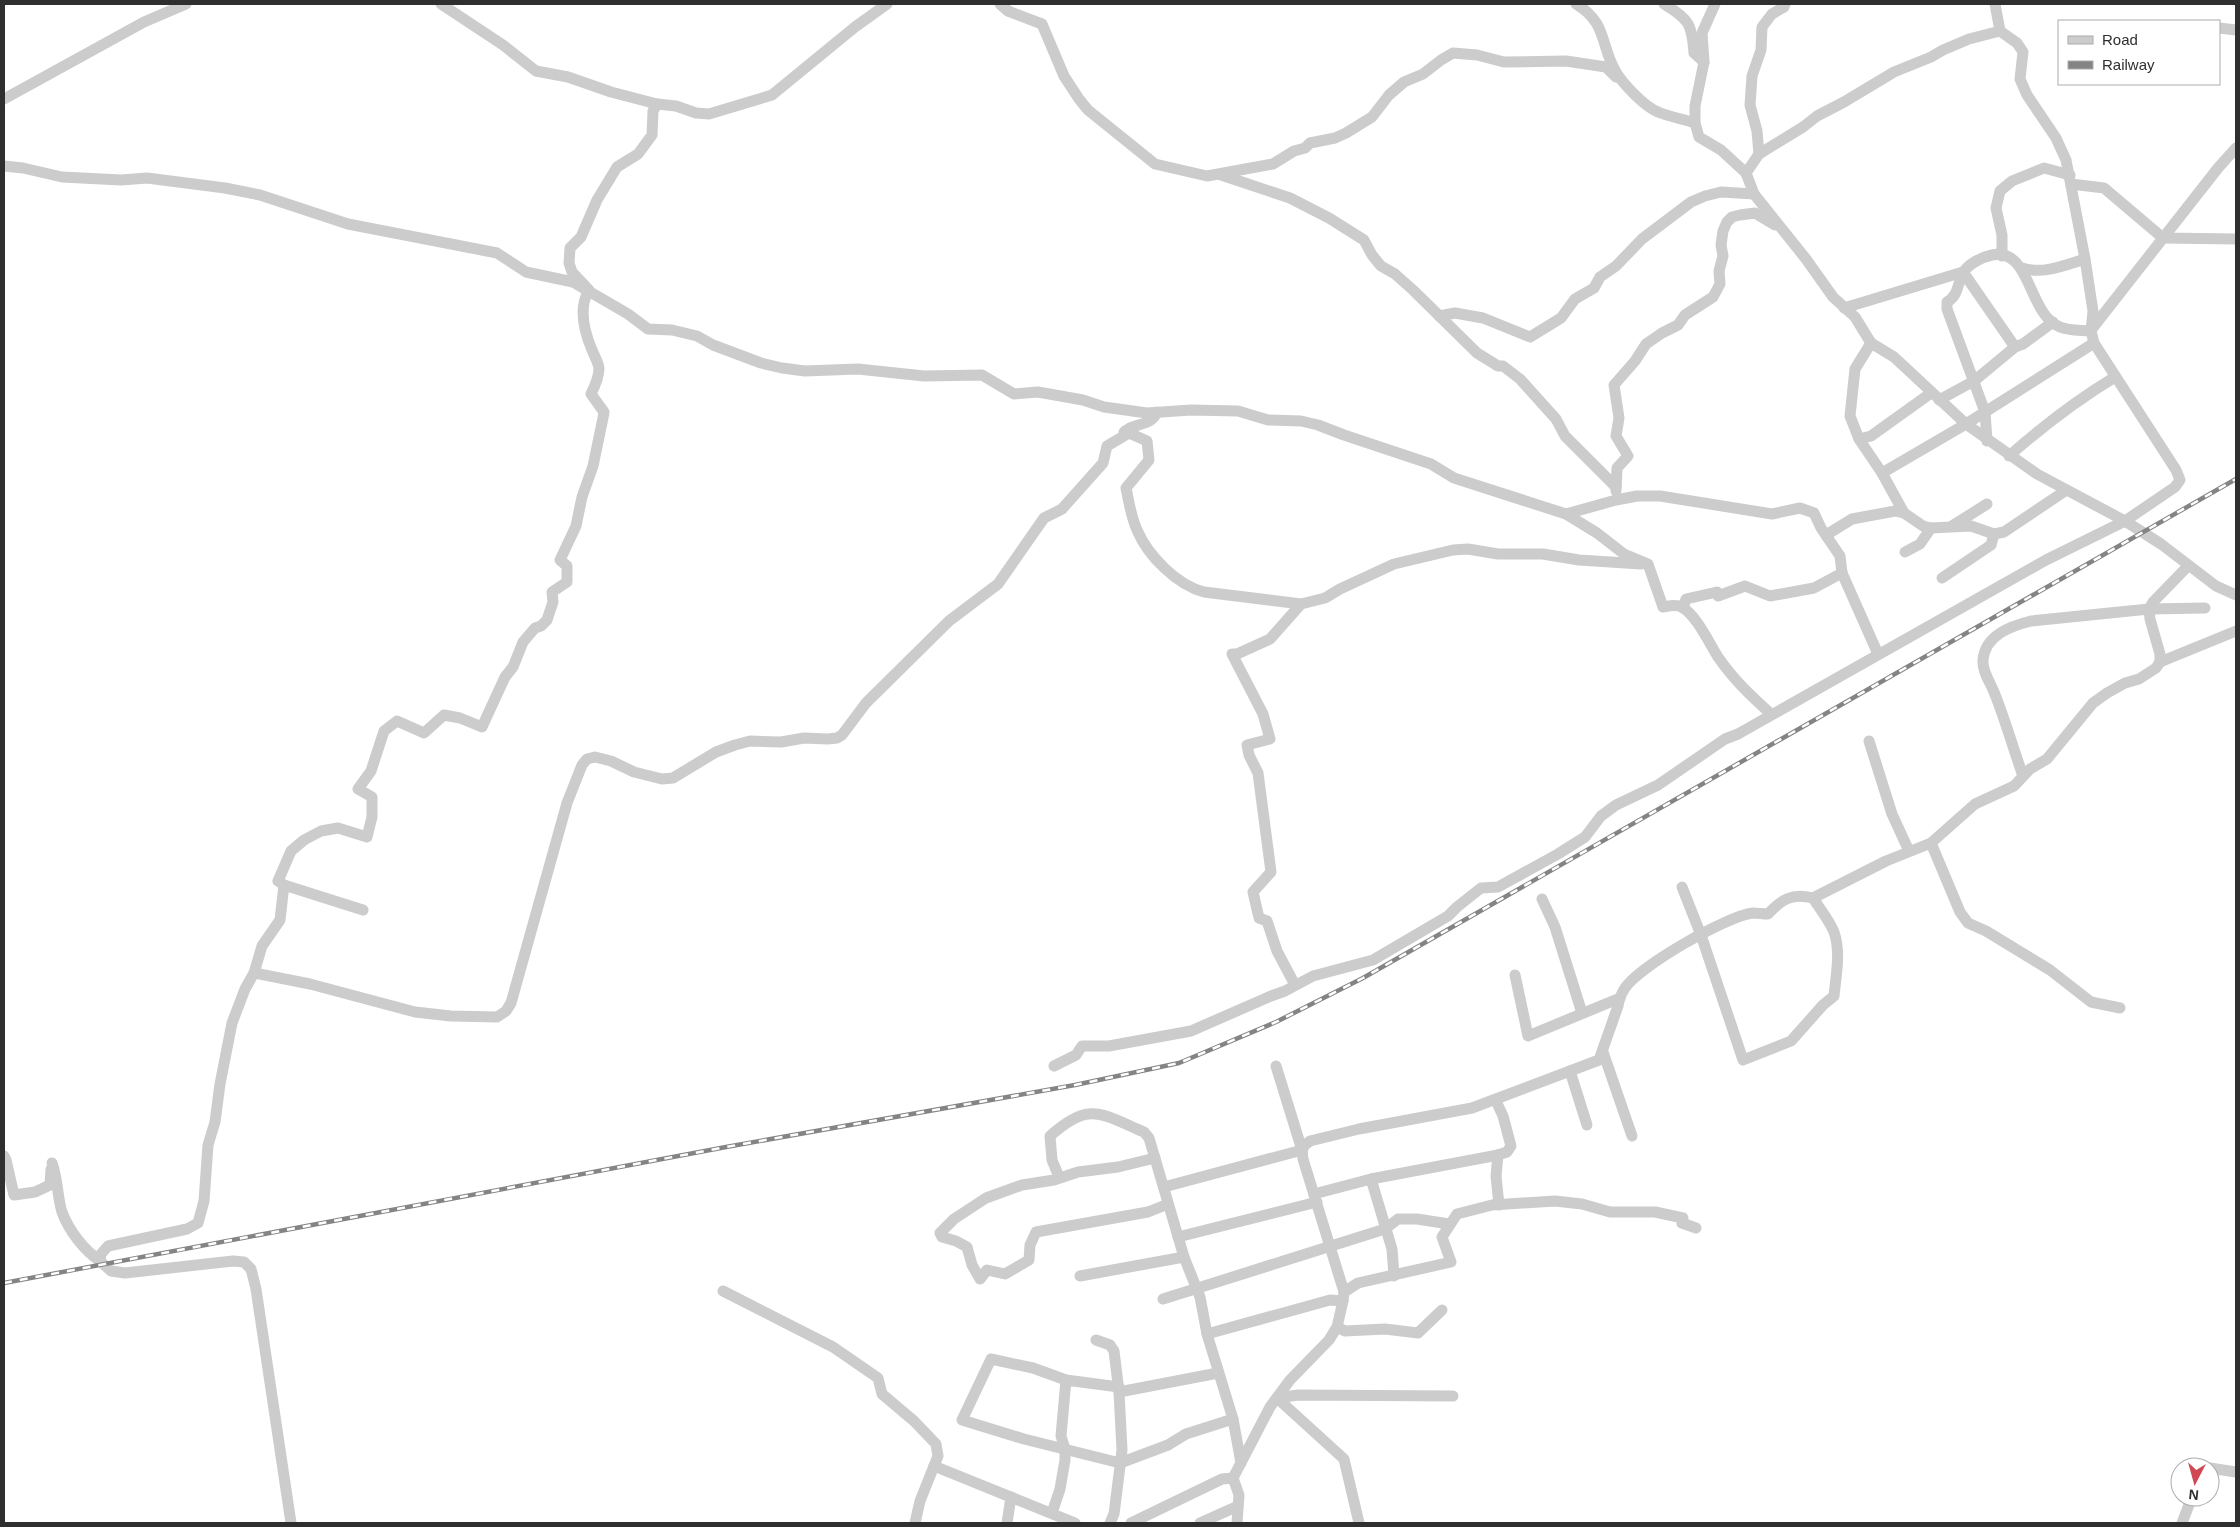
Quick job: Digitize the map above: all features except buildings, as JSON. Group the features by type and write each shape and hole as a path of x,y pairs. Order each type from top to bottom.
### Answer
{"street":[{"path":"4,99 144,22 186,4"},
{"path":"441,4 503,45 536,70 568,77 610,92 657,104 676,106 696,113 709,114 772,95 855,27 888,4"},
{"path":"1000,4 1008,11 1042,24 1064,76 1078,99 1142,156 1155,164 1197,174 1226,177 1290,198 1329,218 1364,240 1372,255 1381,266 1395,274 1484,359 1498,366 1503,366 1520,379 1556,418 1565,436 1616,488"},
{"path":"1576,4 1594,19 1600,28 1616,72 1638,97"},
{"path":"1664,4 1688,21 1691,28 1694,53 1704,62"},
{"path":"1715,4 1702,33 1704,62 1695,106 1695,123 1699,137 1720,150 1746,173 1754,194 1806,259 1833,297 1855,317 1871,343 1894,357 1917,377 1935,397 1987,441 2065,491 2125,521 2161,544 2216,586 2236,596"},
{"path":"1759,154 1757,131 1750,105 1752,76 1761,50 1762,27 1772,14 1784,7 1784,4"},
{"path":"1054,1066 1076,1055 1082,1046 1109,1046 1191,1031 1285,991 1313,976 1373,960 1448,916 1481,888 1498,887 1558,854 1585,837 1601,816 1616,805 1658,785 1725,739 1738,734 2046,560 2125,521 2175,487 2180,480 2176,470 2094,343 2091,331 2093,311 2070,179 2056,138 2027,95 2020,78 2023,52 2017,42 2000,31 1995,4"},
{"path":"2220,28 2236,30"},
{"path":"1746,173 1759,154 1803,127 1817,116 1894,72 1969,39 2000,31"},
{"path":"1214,175 1273,164 1294,151 1305,148 1310,143 1335,138 1346,133 1372,117 1389,94 1404,82 1423,74 1453,53 1477,55 1504,62 1566,61 1606,67 1656,112 1695,123"},
{"path":"589,290 572,272 569,263 570,248 581,237 597,200 617,167 638,154 652,134 653,111 657,104"},
{"path":"2091,331 2218,168 2236,148"},
{"path":"4,166 23,168 62,177 120,180 146,178 260,195 348,224 497,254 526,272 573,282 589,290 648,328 672,330 697,336 713,345 761,363 782,368 805,371 858,369 924,376 982,375 1014,394 1038,392 1083,400 1104,407 1147,413 1238,411 1268,420 1301,421 1318,425 1431,464 1454,478 1566,514 1597,533 1624,554 1648,564 1663,607 1676,605 1683,608 1704,633 1718,658 1742,688 1771,714"},
{"path":"2002,256 2002,235 1996,208 2000,191 2012,181 2044,168 2070,179 2104,188 2163,238 2236,240"},
{"path":"1439,316 1454,313 1483,318 1530,337 1560,318 1575,299 1594,288 1600,277 1616,266 1642,239 1691,202 1721,192 1754,194"},
{"path":"1616,500 1617,468 1628,456 1616,436 1619,418 1614,385 1635,361 1646,344 1678,325 1685,316 1713,297 1720,284 1719,271 1723,256 1721,245 1723,231 1732,217 1755,213 1780,227"},
{"path":"1987,441 1985,412 1947,309 1947,302 1954,298 1963,272 1972,263 1992,255 2008,256 2022,268 2033,296 2046,317 2060,327 2091,331"},
{"path":"2022,268 2031,271 2048,270 2085,259"},
{"path":"1844,308 1963,272"},
{"path":"1963,272 2015,347"},
{"path":"363,910 284,885 278,881 290,851 304,840 321,831 338,828 367,837 372,817 372,797 358,789 371,771 384,731 397,721 424,733 444,715 460,718 482,727 505,677 513,667 523,642 535,628 541,626 547,620 553,602 552,592 567,582 567,566 560,560 576,526 582,496 593,466 604,418 604,412 591,394 598,376 599,366 586,335 584,320 584,297 589,290"},
{"path":"1859,439 1871,436 1935,397 1974,381 2015,347 2023,344 2053,322"},
{"path":"1871,343 1855,369 1850,416 1859,439 1882,473 1904,513"},
{"path":"1882,473 1966,424 2094,343"},
{"path":"2009,456 2043,426 2090,392 2116,377"},
{"path":"1104,407 1109,411 1118,413 1130,430 1147,441 1149,460 1126,488 1134,523 1142,541 1169,571 1193,589 1301,604 1325,598 1394,564 1452,550 1468,549 1498,554 1543,554 1587,561 1648,564"},
{"path":"254,973 310,984 415,1012 451,1016 497,1016 506,1012 513,994 567,803 582,765 587,759 595,757 611,761 634,772 662,779 673,778 716,752 750,741 837,738 866,703 949,620 998,584 1044,518 1062,509 1103,463 1107,446 1130,430 1147,424 1157,412"},
{"path":"1826,534 1852,519 1895,511 1904,513 1923,526 1931,528 1971,526 1994,534 2004,532 2065,491"},
{"path":"1566,514 1637,496 1660,496 1772,514 1800,508 1814,513 1840,556 1842,573 1878,654"},
{"path":"1952,526 1988,504"},
{"path":"1905,552 1920,544 1931,528"},
{"path":"1942,578 1992,545 1994,534"},
{"path":"2160,662 2149,609 2153,602 2188,566"},
{"path":"1683,608 1686,599 1717,592 1718,596 1745,586 1770,596 1814,588 1842,573"},
{"path":"1295,985 1278,951 1267,921 1259,918 1253,892 1271,872 1258,773 1249,755 1247,745 1270,739 1263,714 1232,654 1237,654 1270,639 1301,604"},
{"path":"2023,776 1994,692 1984,670 1983,660 1986,649 1992,641 2012,626 2031,621 2149,609 2205,608"},
{"path":"1164,1187 1302,1150 1304,1145 1310,1141 1359,1128 1472,1108 1496,1101 1599,1060 1625,988 1636,977 1686,943 1742,916 1752,913 1768,914 1779,903 1799,894 1813,898 1909,851 1931,843 1975,804 2014,786 2030,769 2047,759 2093,703 2125,683 2139,679 2156,668 2160,662 2236,631"},
{"path":"1869,742 1890,808 1909,851"},
{"path":"1931,843 1960,912 1968,923 1986,931 2050,970 2091,1002 2120,1008"},
{"path":"100,1261 102,1254 108,1246 187,1229 198,1222 204,1201 208,1145 215,1122 220,1084 232,1023 242,996 254,973 262,946 280,920 284,885"},
{"path":"1682,887 1701,935 1744,1060 1791,1041 1834,996 1837,970 1836,941 1833,932 1813,898"},
{"path":"1542,899 1555,927 1582,1014"},
{"path":"1515,975 1528,1036 1620,998"},
{"path":"1603,1052 1632,1136"},
{"path":"1237,1523 1239,1495 1233,1478 1277,1398 1290,1380 1329,1340 1337,1327 1343,1296 1276,1066"},
{"path":"1570,1071 1587,1125"},
{"path":"1178,1237 1315,1198 1371,1179 1507,1152 1511,1146 1503,1116 1496,1101"},
{"path":"1059,1177 1052,1160 1050,1136 1069,1119 1088,1113 1099,1113 1144,1132 1149,1138 1184,1257 1197,1287 1207,1334 1232,1419 1241,1463"},
{"path":"1498,1155 1496,1176 1499,1205"},
{"path":"4,1156 14,1195 35,1192 50,1186 52,1163 57,1177 62,1211 68,1225 89,1253 111,1271 125,1273 233,1261 244,1262 251,1269 256,1289 291,1523"},
{"path":"1155,1158 1059,1177 1022,1186 986,1198 942,1230 942,1237 956,1240 967,1247 972,1265 980,1279 987,1270 1005,1274 1028,1260 1030,1245 1036,1232 1148,1212 1168,1204"},
{"path":"1371,1179 1392,1249 1394,1276"},
{"path":"1207,1334 1343,1296 1358,1283 1451,1262 1442,1237 1457,1214 1480,1207 1556,1201 1582,1204 1610,1212 1655,1212 1682,1218 1682,1223 1696,1228"},
{"path":"1163,1299 1385,1229 1398,1219 1417,1219 1449,1224"},
{"path":"1080,1276 1184,1257"},
{"path":"722,1291 833,1347 878,1378 882,1394 914,1421 936,1444 938,1456 920,1501 915,1523"},
{"path":"1337,1327 1345,1330 1385,1329 1418,1333 1442,1310"},
{"path":"1096,1340 1110,1345 1114,1351 1119,1390 1122,1450 1114,1514 1110,1523"},
{"path":"1218,1373 1119,1390 1066,1380 1033,1368 992,1360 962,1420 1024,1439 1120,1463 1168,1445 1186,1434 1232,1419"},
{"path":"1052,1513 1060,1490 1065,1449 1061,1436 1066,1380"},
{"path":"1277,1398 1308,1395 1453,1396"},
{"path":"1277,1398 1344,1459 1359,1523"},
{"path":"934,1466 1075,1523"},
{"path":"2220,1470 2236,1472"},
{"path":"1131,1523 1222,1479 1233,1478"},
{"path":"1007,1523 1011,1497"},
{"path":"1200,1523 1238,1506"},
{"path":"2182,1523 2188,1507"}],"railway":[{"path":"4,1283 726,1147 1075,1085 1179,1063 1276,1022 1363,978 2236,479"}]}
